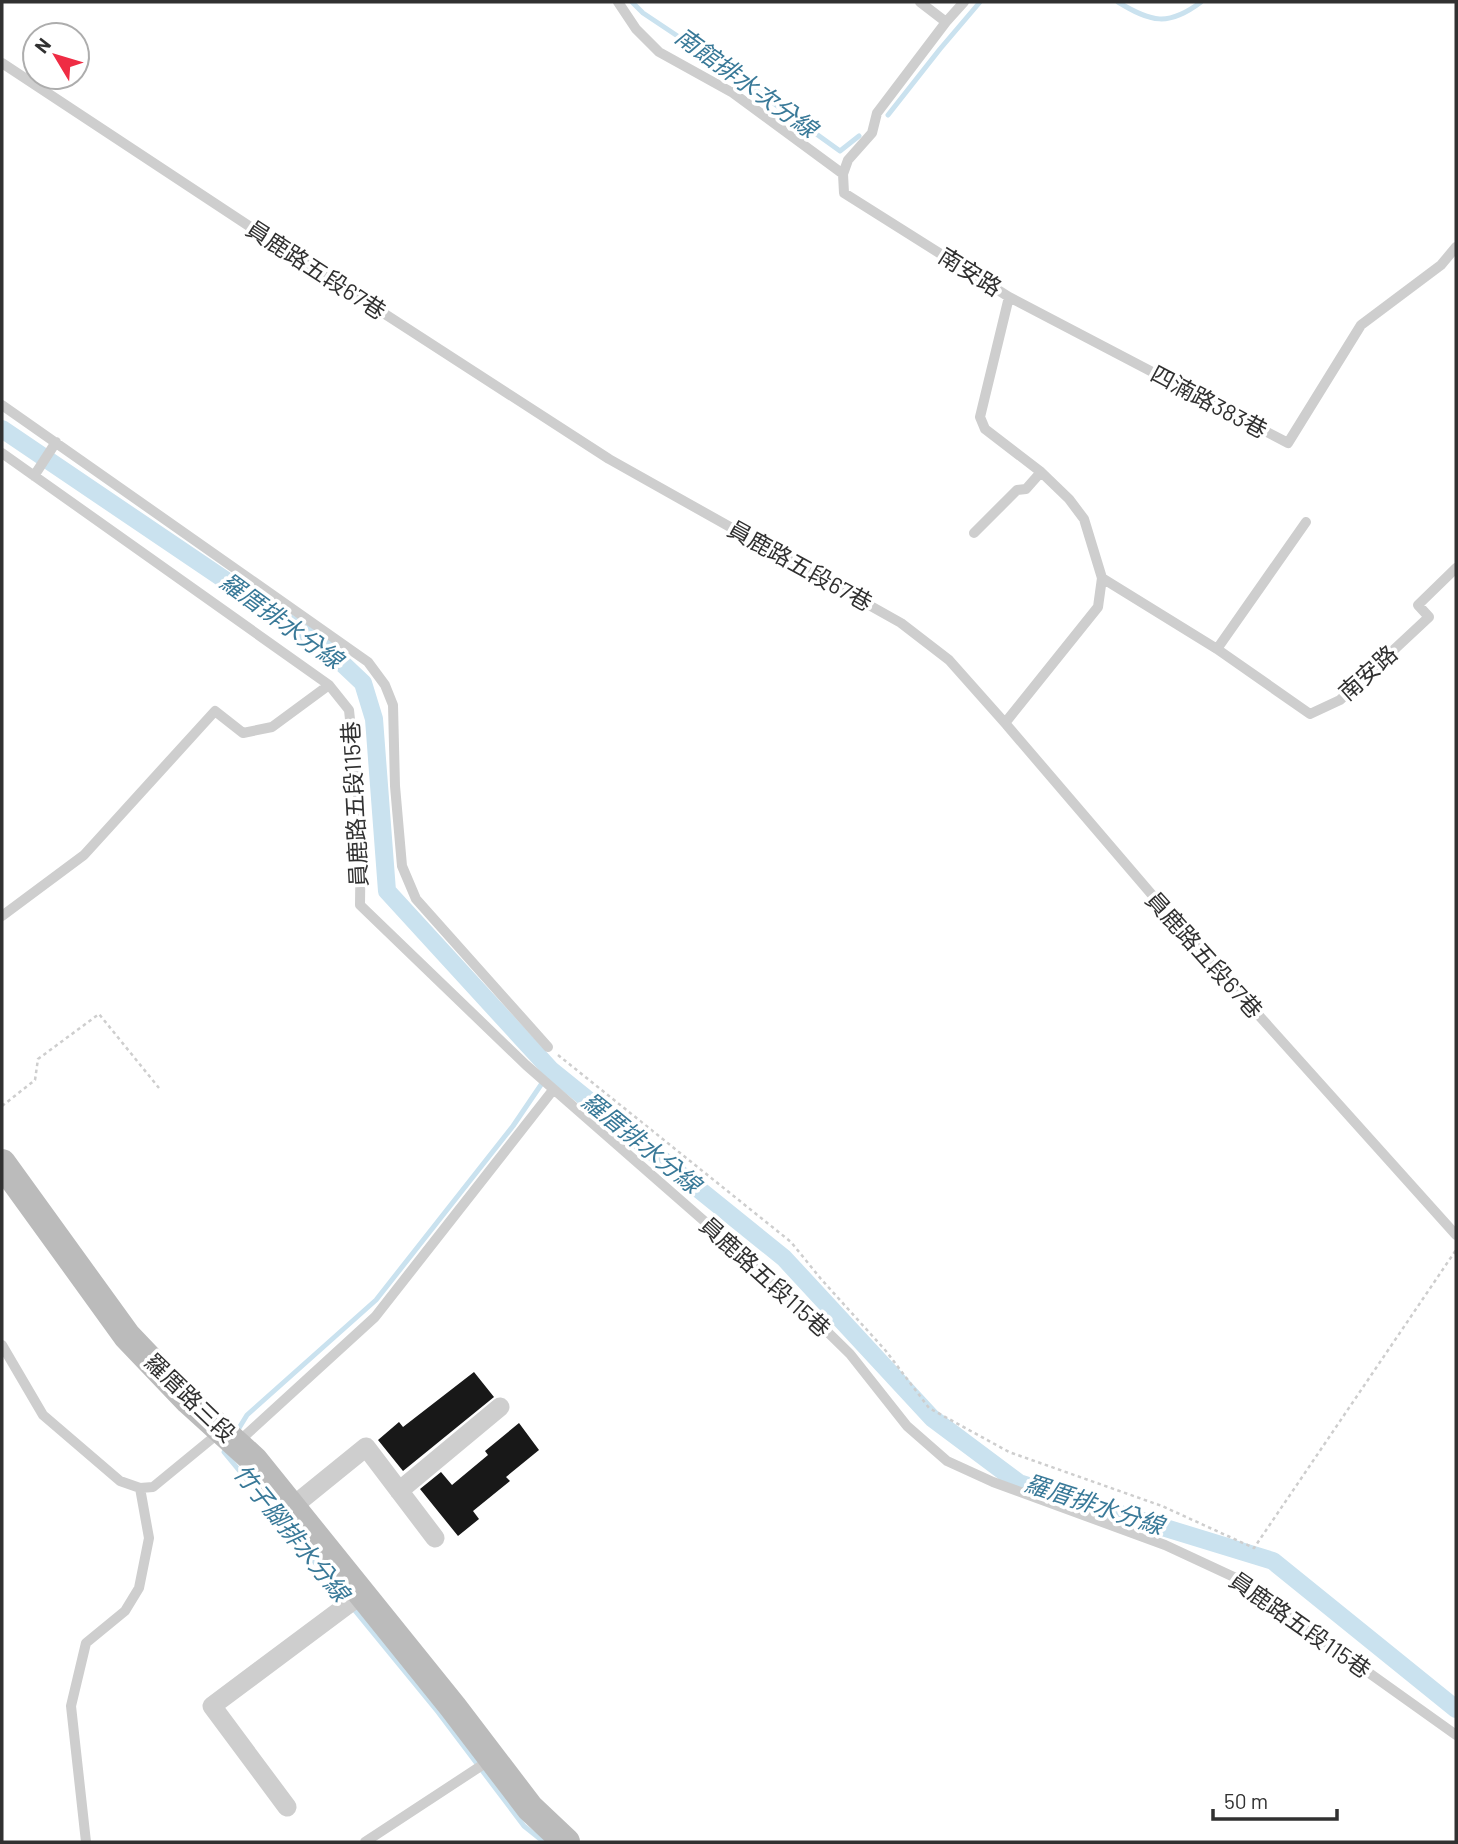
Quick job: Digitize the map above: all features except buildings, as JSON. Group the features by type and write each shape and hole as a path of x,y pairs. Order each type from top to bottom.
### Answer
{"street":[{"name":"羅厝路三段","path":"2,1163 127,1336 189,1401 254,1460 530,1808 566,1842"},
{"path":"399,1490 500,1407"},
{"path":"292,1507 366,1447 435,1538"},
{"path":"287,1807 212,1706 362,1594"}],"lane":[{"path":"618,2 636,29 660,51 733,93 843,174 848,160 872,133 877,113 964,2"},
{"path":"920,2 946,22"},
{"name":"員鹿路五段67巷","path":"2,63 609,459 901,623 949,660 1183,931 1456,1235"},
{"name":"南安路","path":"843,174 844,193 1009,297 980,417 985,429 1041,472 1069,499 1084,519 1102,578 1098,607 1005,723"},
{"name":"四湳路383巷","path":"1009,297 1288,443 1361,325 1441,265 1456,247"},
{"name":"員鹿路五段115巷","path":"2,405 368,662 385,685 393,705 395,786 402,866 416,899 548,1047"},
{"path":"34,476 56,442"},
{"name":"員鹿路五段115巷","path":"2,453 329,685 349,710 360,823 360,905 526,1066 799,1304 850,1354 907,1426 947,1461 993,1482 1165,1545 1236,1578 1456,1735"},
{"path":"974,533 1017,490 1026,489 1041,472"},
{"path":"1217,649 1306,523"},
{"name":"南安路","path":"1102,578 1217,649 1310,714 1340,700 1429,617 1418,605 1456,568"},
{"path":"2,916 84,855 215,711 243,733 272,727 329,685"},
{"path":"2,1345 43,1415 120,1481 140,1488 153,1487 230,1438 375,1317 553,1090"},
{"path":"86,1842 71,1706 86,1643 124,1611 139,1588 149,1538 140,1488"},
{"path":"365,1842 492,1758"}],"path":[{"path":"2,1106 35,1080 38,1059 99,1014 159,1088"},
{"path":"548,1047 791,1242 886,1351 929,1408 1009,1452 1162,1506 1254,1548 1456,1250"}],"waterway":[{"name":"南館排水次分線","path":"632,2 643,13 840,151 859,136"},
{"name":"南館排水次分線","path":"888,115 980,2"},
{"name":"南館排水次分線","path":"1118,2 1140,14 1160,19 1179,15 1201,2"},
{"name":"羅厝排水分線","path":"2,429 327,649 363,683 374,719 387,891 551,1070 784,1258 932,1418 1019,1483 1273,1561 1456,1709"},
{"name":"竹子腳排水分線","path":"236,1433 247,1415 376,1300 513,1126 551,1070"},
{"name":"竹子腳排水分線","path":"227,1447 224,1452 345,1599"},
{"name":"竹子腳排水分線","path":"352,1607 438,1712 524,1826 544,1842"}]}
